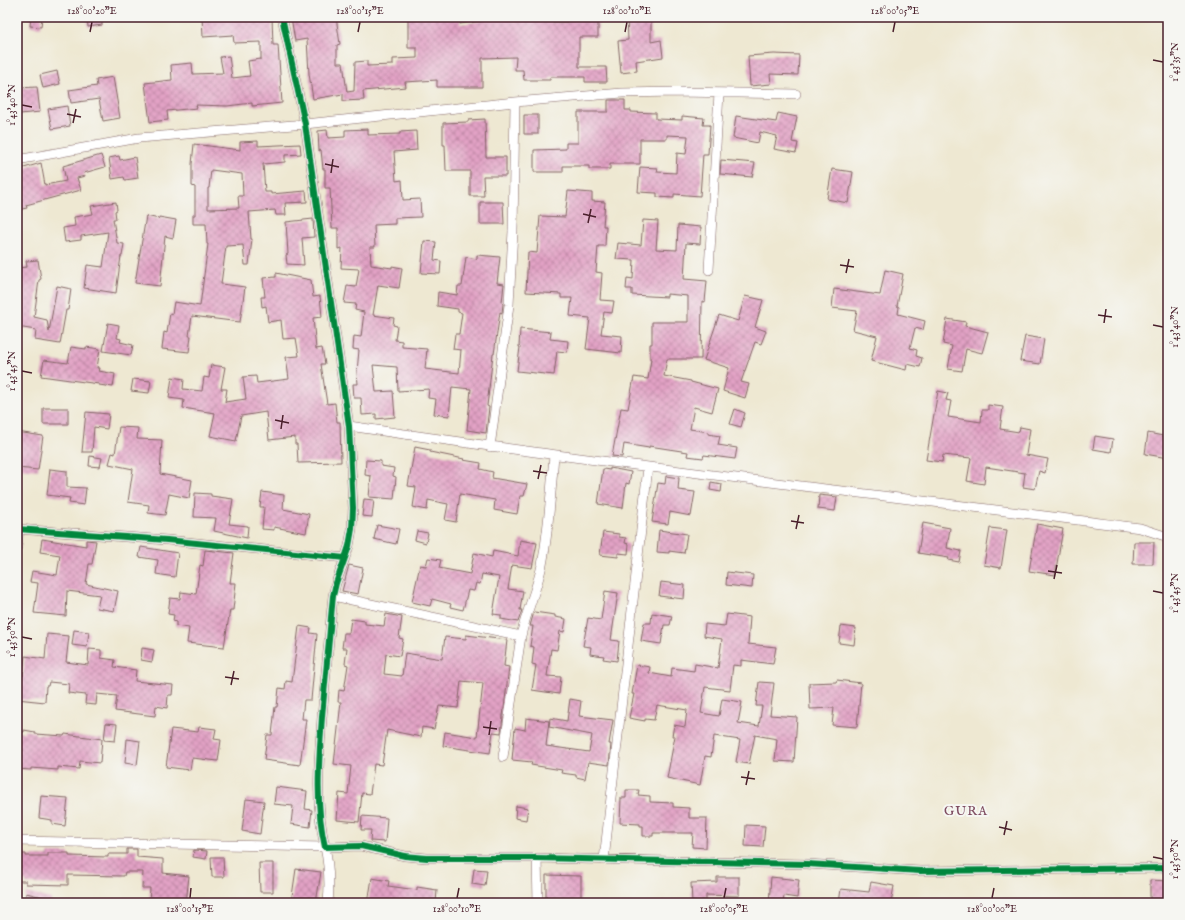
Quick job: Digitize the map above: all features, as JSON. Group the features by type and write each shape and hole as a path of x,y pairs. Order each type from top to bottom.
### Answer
{"street":[{"path":"282,17 305,124 349,426 352,471 352,529 349,546 333,596 322,729 319,794 321,831 329,866 330,883 328,903"},
{"path":"17,160 139,138 305,124 515,102 622,93 677,92 796,94"},
{"path":"709,270 719,93"},
{"path":"490,447 509,305 514,230 515,102"},
{"path":"349,426 490,447 1140,528 1168,537"},
{"path":"503,757 525,616 541,567 554,455"},
{"path":"604,860 648,467"},
{"path":"17,547 18,529 167,540 344,558"},
{"path":"333,596 521,636"},
{"path":"17,842 325,847 361,846 405,856 427,858 537,858 807,864 920,871 1168,868"},
{"path":"537,858 538,903"}],"building":[{"path":"31,17 42,17 41,27 30,26"},
{"path":"87,17 102,17 102,25 88,27"},
{"path":"202,17 272,17 273,45 278,45 282,103 252,106 252,103 227,106 196,105 197,108 167,111 168,120 150,122 145,83 172,80 171,65 192,63 193,74 223,73 220,57 229,56 232,78 250,76 248,61 261,59 261,42 234,43 233,35 203,37"},
{"path":"291,17 336,17 340,44 337,45 337,63 343,63 347,92 354,91 355,62 367,61 367,66 393,65 393,59 417,58 417,48 408,48 408,17 461,17 460,24 481,21 481,17 512,17 512,21 567,22 567,20 598,19 598,37 579,37 579,67 606,67 607,82 585,82 585,77 550,77 550,80 524,80 523,70 515,70 516,57 482,58 482,87 437,87 437,80 405,82 406,87 363,91 364,100 343,101 343,94 313,99 309,74 307,39 295,41"},
{"path":"627,17 651,17 651,42 661,40 663,57 636,61 637,71 621,73 618,41 628,40"},
{"path":"774,54 799,55 798,75 770,74 771,84 750,86 748,56"},
{"path":"57,71 60,84 43,88 40,75"},
{"path":"113,77 120,118 103,121 99,99 71,103 69,90 97,86 96,80"},
{"path":"37,87 40,112 20,114 17,88"},
{"path":"608,100 625,100 625,110 631,110 631,112 656,113 656,119 682,120 682,116 704,118 703,125 710,125 708,154 703,154 700,196 674,194 674,198 657,197 657,193 638,192 640,167 658,168 657,172 676,173 677,153 686,154 688,136 667,135 667,139 640,139 640,164 610,164 610,169 589,169 589,166 563,166 563,172 534,172 534,150 566,149 566,143 578,143 578,112 608,112"},
{"path":"67,106 70,126 52,129 48,109"},
{"path":"778,113 797,117 792,142 798,143 796,153 774,149 777,136 760,132 758,143 733,138 736,116 776,122"},
{"path":"524,115 538,115 538,134 524,134"},
{"path":"485,119 486,157 506,157 506,176 483,176 484,196 470,196 470,171 446,171 445,145 443,145 443,123 468,122 468,120"},
{"path":"368,129 368,135 400,134 400,132 416,131 417,150 394,152 396,181 402,180 403,200 420,199 421,217 395,218 395,224 374,225 375,247 370,247 371,265 402,268 399,288 378,285 373,315 394,318 393,325 397,326 395,340 402,341 402,347 427,349 425,369 459,373 461,350 453,349 455,334 459,334 462,313 458,312 458,309 437,306 438,292 457,295 458,286 462,286 466,257 477,259 477,255 500,257 497,283 504,284 503,304 502,313 500,312 493,354 487,406 489,407 486,433 467,430 471,389 452,387 449,416 434,414 436,399 428,398 429,389 398,391 397,367 373,365 376,392 393,391 395,417 376,419 376,414 362,415 361,398 354,398 353,384 358,384 357,372 359,350 353,349 354,336 361,337 364,312 355,310 356,304 344,303 347,286 356,287 359,269 341,268 342,248 338,249 338,228 332,228 330,188 325,188 325,169 323,169 321,150 319,151 318,131 327,130 328,138 345,137 345,130"},
{"path":"258,141 258,146 300,144 301,154 285,155 285,162 263,164 265,192 271,192 271,194 306,191 307,202 285,203 286,215 276,215 275,210 249,212 252,239 249,265 245,265 243,245 226,246 221,284 245,287 240,322 192,316 189,336 191,336 189,352 162,349 164,332 167,333 170,313 172,314 174,302 200,306 208,244 206,224 193,224 193,215 195,215 195,187 192,186 194,144 240,150 240,142","holes":["211,170 242,174 243,196 238,196 239,208 208,209 208,188"]},
{"path":"101,155 105,167 84,173 85,176 77,178 81,190 26,205 27,208 17,210 17,170 41,163 45,185 66,181 63,166"},
{"path":"119,156 120,160 135,157 138,178 125,180 124,177 112,179 109,158"},
{"path":"721,160 755,163 752,177 720,174"},
{"path":"832,169 853,172 848,203 827,199"},
{"path":"568,191 592,193 592,201 605,202 603,226 606,226 605,246 598,246 596,272 602,273 600,300 614,301 612,313 604,312 601,334 622,336 621,353 586,349 590,318 570,316 572,298 561,298 561,294 526,292 528,252 537,253 540,216 565,217"},
{"path":"116,202 116,219 113,219 117,243 124,244 116,293 84,288 87,265 103,267 108,232 81,236 81,240 65,242 63,228 75,226 74,217 93,214 91,206"},
{"path":"480,202 503,202 504,224 480,224"},
{"path":"146,216 159,219 159,217 176,220 173,238 165,236 160,286 135,283"},
{"path":"313,219 314,237 302,238 304,265 287,264 286,255 288,254 286,222"},
{"path":"643,220 658,221 656,249 677,250 678,225 701,227 700,244 686,243 684,279 707,281 705,302 702,301 701,359 667,359 664,376 691,381 718,389 712,412 694,407 690,429 720,436 718,445 737,448 735,459 704,455 703,458 687,456 688,452 624,444 622,457 612,456 621,408 628,409 634,377 648,379 651,359 650,344 652,344 652,322 688,322 688,296 667,294 667,297 632,295 632,289 626,289 627,278 633,279 634,260 616,259 618,243 641,245"},
{"path":"424,241 436,242 434,260 441,261 440,274 421,273"},
{"path":"38,260 41,279 39,280 34,317 47,320 49,332 57,286 71,289 60,344 35,340 36,330 17,327 19,304 17,304 17,293 20,293 17,268 27,267 26,261"},
{"path":"885,270 903,274 897,306 899,307 898,314 925,321 923,330 915,328 910,348 917,350 916,356 922,358 920,367 907,364 906,370 871,361 877,336 853,330 857,311 832,308 834,289 880,295"},
{"path":"276,273 311,280 313,297 320,296 322,317 313,318 316,349 322,348 325,364 321,364 327,404 335,403 337,422 340,422 341,462 298,463 295,437 269,440 266,412 241,416 236,441 210,436 215,413 183,408 184,400 169,398 172,377 184,379 183,389 202,391 204,377 209,378 211,365 225,367 221,389 227,389 225,402 246,399 243,377 256,376 257,383 289,379 286,357 299,356 296,338 283,339 281,320 268,322 266,306 262,307 261,297 265,297 263,278 276,277"},
{"path":"745,296 763,300 755,327 766,331 761,344 755,342 741,382 749,384 745,398 723,391 729,368 704,360 719,315 738,321"},
{"path":"947,319 966,322 965,326 988,332 982,353 966,349 962,371 948,369 952,346 943,344"},
{"path":"108,323 119,325 117,338 121,339 120,342 133,345 131,355 103,351"},
{"path":"520,329 551,332 550,339 568,341 567,352 557,351 554,375 517,371 520,347"},
{"path":"1025,336 1044,339 1040,364 1020,361"},
{"path":"71,347 100,349 97,368 100,368 99,371 115,374 113,387 41,376 44,360 68,363"},
{"path":"133,379 151,381 149,393 131,391"},
{"path":"938,391 948,393 946,400 951,401 948,417 981,422 982,410 988,410 988,405 1003,407 1000,429 1019,432 1020,427 1030,429 1026,455 1048,459 1045,473 1039,471 1035,489 1023,487 1025,473 986,467 984,484 967,481 971,458 943,455 942,462 926,460"},
{"path":"43,408 68,408 68,424 43,424"},
{"path":"735,409 745,413 741,427 730,424"},
{"path":"86,412 109,414 107,429 94,427 92,452 82,452"},
{"path":"119,427 138,428 137,439 162,440 160,474 192,480 189,498 169,494 165,515 148,513 149,505 128,502 133,469 109,464 112,453 115,454"},
{"path":"17,432 43,436 38,470 17,468"},
{"path":"1148,433 1168,437 1168,458 1145,454"},
{"path":"1095,436 1113,439 1111,452 1093,449"},
{"path":"415,447 430,450 430,452 464,459 463,460 481,463 480,469 493,472 492,478 527,484 524,496 520,496 517,514 494,510 495,500 460,494 456,522 445,520 448,504 428,500 427,510 413,507 416,487 408,486"},
{"path":"90,456 102,458 100,467 89,466"},
{"path":"366,460 381,461 381,466 394,468 393,476 396,477 394,499 369,497 371,476 365,475"},
{"path":"610,468 631,472 629,484 626,483 623,508 598,504 603,469 610,470"},
{"path":"50,469 67,471 67,487 86,488 84,505 69,503 70,498 47,495"},
{"path":"666,476 679,478 678,490 695,492 691,516 670,512 668,524 652,522 658,483 665,484"},
{"path":"711,482 722,484 721,492 710,490"},
{"path":"262,492 284,495 283,509 309,514 306,533 274,527 274,530 262,529 264,507 260,507"},
{"path":"195,493 211,494 211,496 233,499 229,524 248,526 247,538 214,531 216,518 194,517"},
{"path":"819,495 837,497 835,511 818,509"},
{"path":"364,499 374,500 372,517 362,516"},
{"path":"923,523 950,528 947,548 961,551 959,562 948,560 949,558 918,553"},
{"path":"1037,524 1063,529 1055,575 1029,571"},
{"path":"377,525 399,529 396,544 374,539"},
{"path":"990,528 1007,530 1001,568 984,565"},
{"path":"659,530 687,534 684,553 669,551 669,553 657,552"},
{"path":"417,531 428,533 426,543 415,540"},
{"path":"603,532 619,534 619,537 626,538 625,543 629,544 628,554 618,553 618,557 600,555"},
{"path":"42,539 86,546 86,540 96,541 92,564 89,564 86,584 118,591 114,611 97,608 100,595 67,591 66,616 34,613 38,583 30,582 32,571 57,575 60,555 40,552"},
{"path":"520,540 537,543 532,568 512,565 508,589 523,591 520,610 522,610 518,622 501,619 501,615 493,614 499,577 482,574 480,584 476,583 474,591 468,590 463,610 450,607 451,604 432,599 430,606 412,602 420,565 426,566 428,558 441,560 439,568 470,574 474,553 492,557 493,551 518,556"},
{"path":"1134,542 1154,542 1153,564 1133,564"},
{"path":"141,547 178,553 175,577 156,574 158,560 139,557"},
{"path":"205,550 234,553 230,583 236,583 233,610 230,610 224,647 187,643 189,628 176,626 176,622 173,621 174,615 168,614 170,598 180,599 181,592 196,594 200,565 203,566"},
{"path":"349,565 363,568 358,594 342,591"},
{"path":"727,572 753,575 752,588 726,585"},
{"path":"661,582 685,585 684,599 659,596"},
{"path":"605,591 618,593 611,640 619,641 617,661 603,659 604,656 590,654 591,647 583,646 588,618 601,620"},
{"path":"534,612 555,615 555,617 566,619 564,632 560,631 557,650 551,649 547,676 561,677 559,694 532,690 536,665 532,664 534,647 530,646 533,626 530,626"},
{"path":"652,613 672,616 670,625 664,625 661,644 641,641 644,623 651,623"},
{"path":"386,614 402,617 399,638 403,639 400,656 386,654 384,674 402,676 405,653 442,659 445,637 466,639 466,635 507,640 504,666 509,667 501,733 493,732 490,753 443,746 445,732 477,737 483,683 461,681 458,708 439,706 434,729 422,727 421,737 387,730 382,765 374,764 370,794 362,793 359,822 337,820 339,793 348,794 351,766 334,764 341,702 338,702 339,690 344,691 348,665 345,664 347,648 342,648 344,633 349,633 351,619 365,621 365,624 384,626"},
{"path":"727,614 750,617 748,644 776,647 773,664 741,660 741,666 733,665 730,690 705,687 701,713 719,716 722,699 742,702 738,723 759,726 762,706 756,706 759,682 774,683 770,715 797,717 794,762 775,761 777,739 755,735 749,764 736,762 740,740 714,736 711,757 705,756 700,785 667,778 675,736 672,736 674,725 685,727 687,710 657,705 654,720 645,719 645,721 629,718 634,694 632,694 637,665 650,667 649,673 671,677 672,668 694,671 695,664 718,668 722,639 704,636 705,624 725,626"},
{"path":"299,626 311,628 310,633 317,634 311,700 304,700 302,719 306,719 300,765 264,760 267,735 272,735 279,688 285,689 286,681 292,682"},
{"path":"841,626 856,628 854,645 839,643"},
{"path":"74,630 89,632 87,647 72,645"},
{"path":"47,634 69,636 66,662 88,665 89,649 101,650 101,658 115,660 114,667 136,670 135,681 173,685 172,695 168,695 167,708 156,706 155,716 115,711 117,696 97,694 96,705 85,704 86,695 68,693 69,684 49,682 48,686 46,686 45,702 17,699 17,675 23,676 25,656 45,659"},
{"path":"142,648 154,650 152,662 141,660"},
{"path":"837,680 861,683 857,727 832,725 834,708 810,709 809,683 836,682"},
{"path":"570,699 581,701 579,716 613,720 609,744 611,744 609,765 588,762 585,779 576,777 576,775 561,773 562,770 531,765 532,762 512,760 515,728 525,730 526,718 549,721 546,746 589,752 592,735 549,727 550,718 567,721"},
{"path":"106,723 117,724 115,741 104,740"},
{"path":"199,727 216,729 214,739 221,740 218,761 192,758 190,770 166,767 171,729 198,732"},
{"path":"24,730 35,732 35,734 64,736 65,734 102,739 100,763 80,761 79,769 58,767 58,770 31,768 31,770 17,769 17,732 24,732"},
{"path":"127,739 140,741 137,765 125,763"},
{"path":"276,787 307,791 305,809 312,810 310,827 291,824 293,806 274,804"},
{"path":"626,790 639,790 638,795 650,796 650,802 673,803 673,807 689,808 689,818 707,818 706,848 692,847 693,833 653,833 653,836 643,836 643,826 640,826 640,824 620,823 621,798 626,798"},
{"path":"41,796 68,798 65,826 52,824 52,820 39,818"},
{"path":"246,799 264,801 260,834 242,831"},
{"path":"516,806 528,808 526,820 515,818"},
{"path":"362,816 387,818 385,842 370,841 371,830 361,830"},
{"path":"746,825 765,826 763,847 745,846"},
{"path":"127,849 137,849 137,857 163,859 163,873 189,876 186,903 149,903 150,888 142,888 143,872 125,872 124,876 68,875 68,885 26,884 26,881 17,881 17,854 26,854 26,856 48,856 48,853 69,853 69,856 108,857 108,854 127,854"},
{"path":"194,850 207,851 206,859 193,857"},
{"path":"211,857 223,857 224,877 212,877"},
{"path":"259,863 273,863 273,892 260,892"},
{"path":"296,869 321,872 316,903 291,903"},
{"path":"474,869 487,870 485,886 472,884"},
{"path":"546,875 581,876 581,903 546,903"},
{"path":"717,877 739,877 739,896 706,895 706,903 692,903 691,883 717,882"},
{"path":"771,877 799,880 797,898 784,896 783,903 769,903"},
{"path":"372,878 389,881 388,886 417,890 417,887 437,890 436,903 368,903"},
{"path":"1150,880 1168,881 1168,903 1150,903"},
{"path":"871,882 894,886 891,903 839,903 841,889 869,892"},
{"path":"26,893 51,899 51,903 25,903"}],"cycle path":[{"path":"17,529 167,540 345,558 352,529 353,508 349,426 305,124 282,17"},
{"path":"345,558 333,596 321,733 319,798 325,847 361,846 405,856 427,858 537,858 807,864 920,871 1168,868"}],"district":[{"name":"GURA","path":"966,810"}]}
